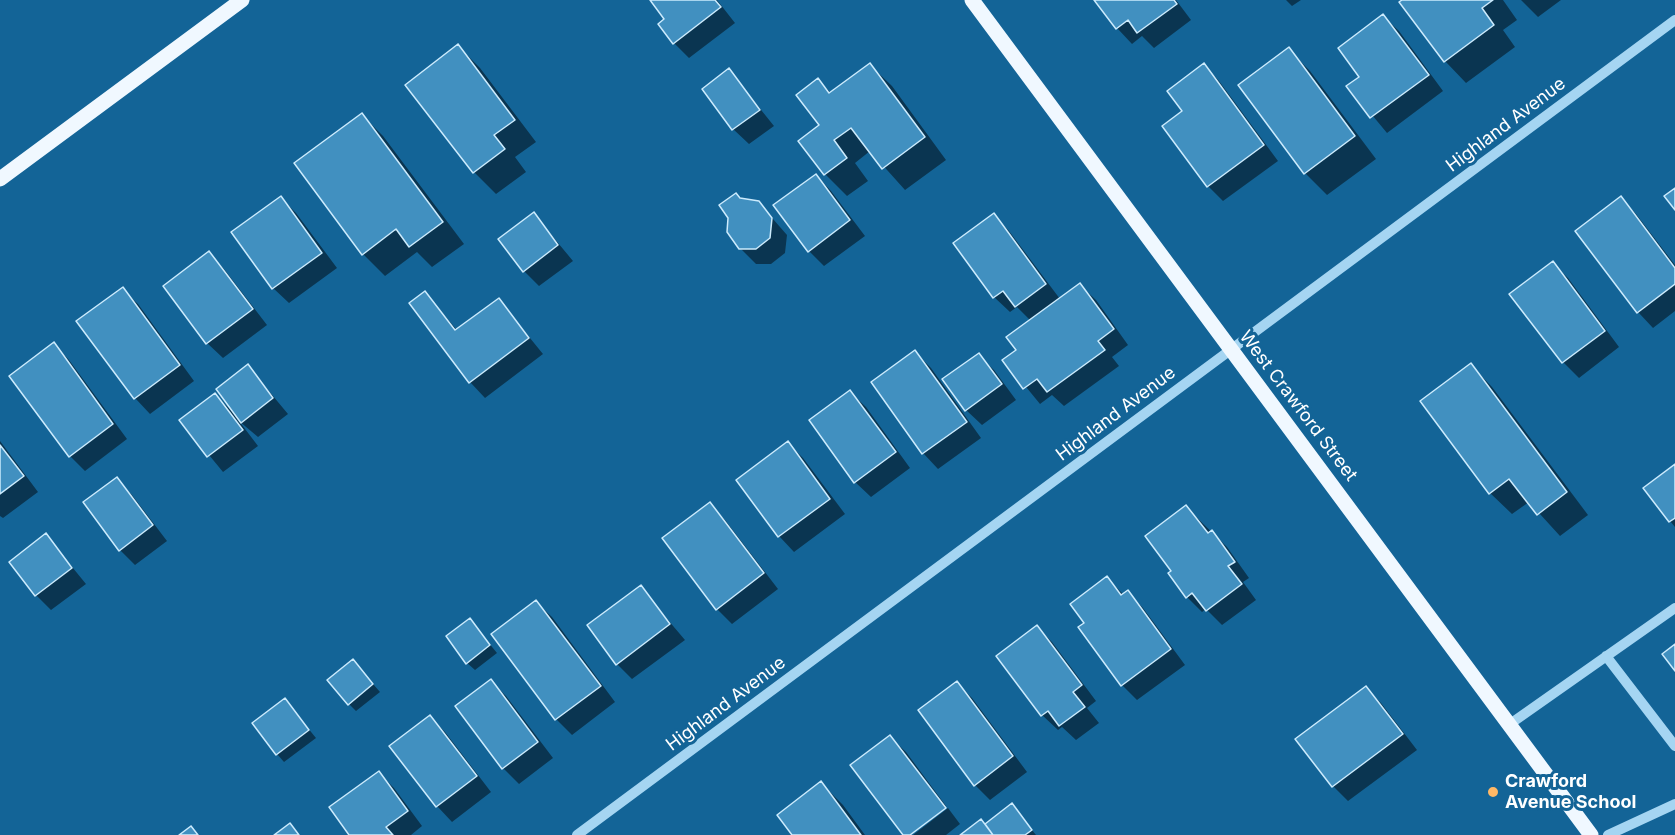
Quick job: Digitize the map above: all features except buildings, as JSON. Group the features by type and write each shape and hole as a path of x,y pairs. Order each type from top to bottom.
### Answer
{"main road":[{"path":"0,179 242,0"},
{"name":"West Crawford Street","path":"972,0 1591,835"}],"street":[{"name":"Highland Avenue","path":"577,835 1675,20"},
{"path":"1510,724 1675,608"},
{"path":"1606,656 1675,746"},
{"path":"1608,835 1675,804"}],"place":[{"name":"Crawford Avenue School","path":"1493,792"}]}
